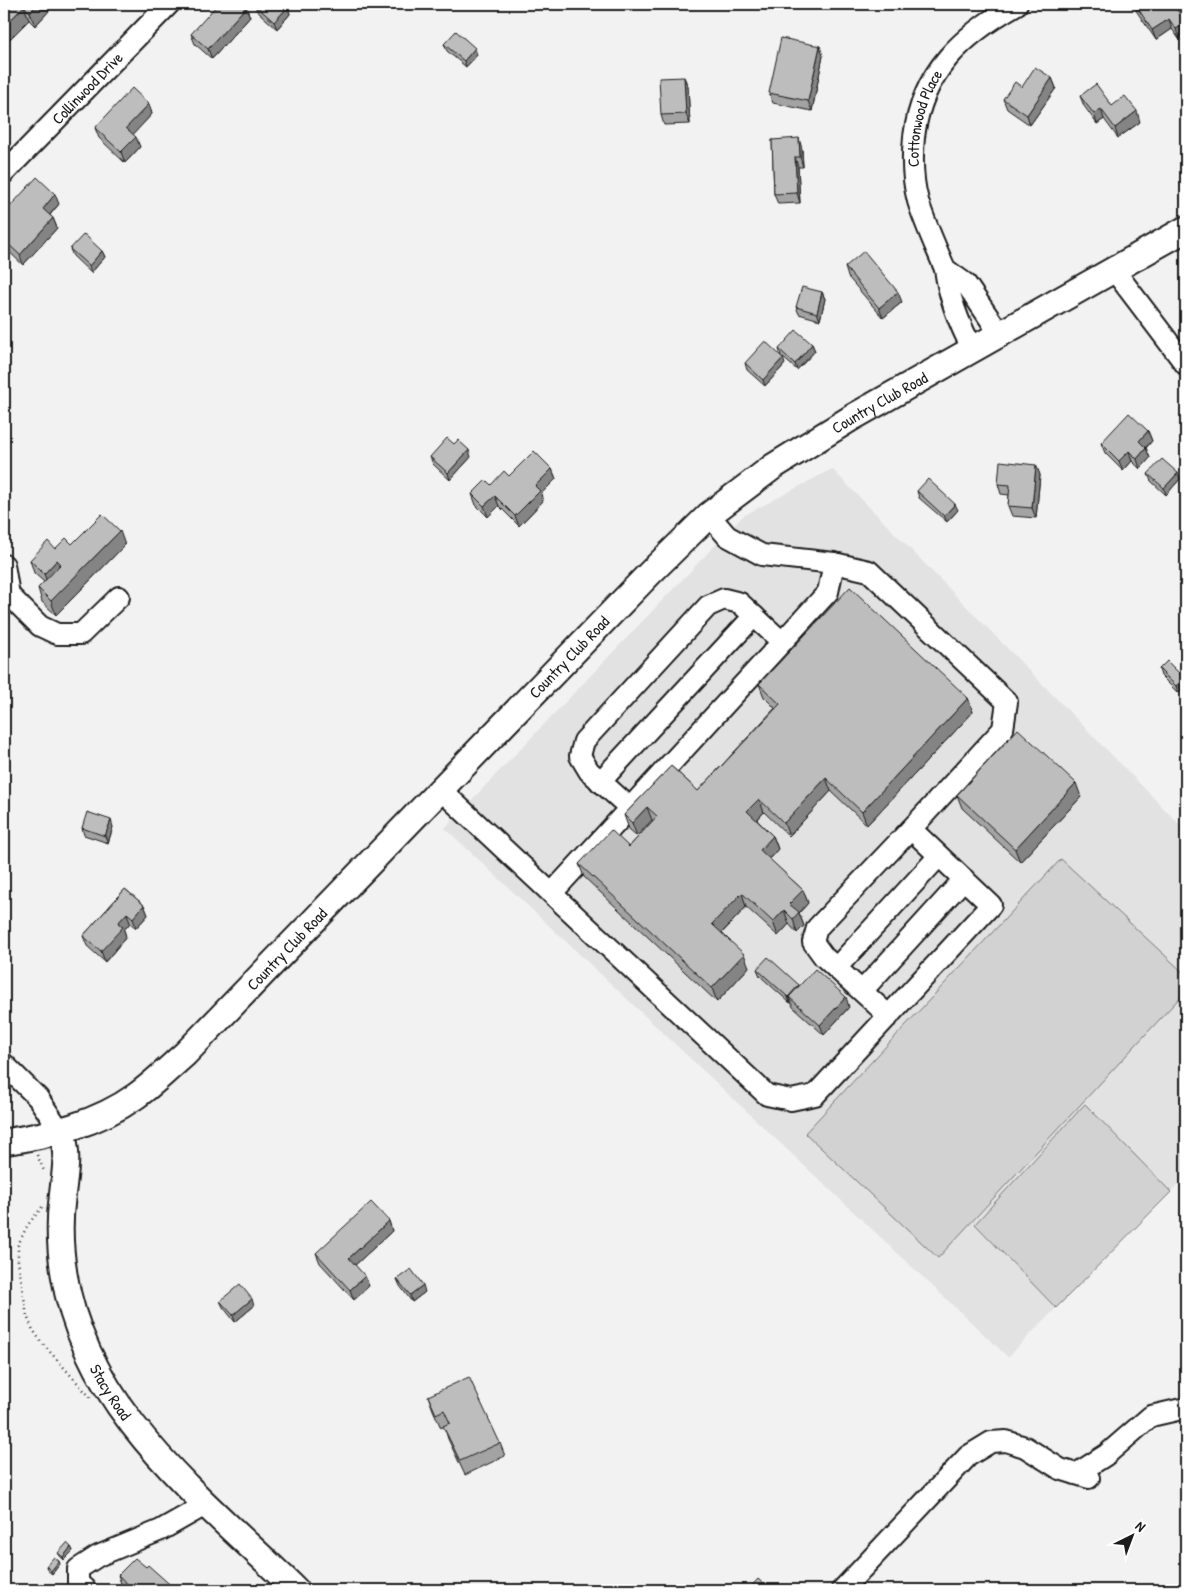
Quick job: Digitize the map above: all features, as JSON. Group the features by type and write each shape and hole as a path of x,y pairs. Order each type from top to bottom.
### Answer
{"main road":[{"name":"Country Club Road","path":"4,1142 61,1132 110,1111 136,1096 186,1054 442,791 653,569 709,516 774,466 853,417 1186,229"},
{"name":"Stacy Road","path":"61,1132 66,1156 60,1231 63,1272 70,1306 83,1343 104,1386 129,1422 158,1456 296,1590"}],"street":[{"name":"Collinwood Drive","path":"4,173 169,4"},
{"name":"Cottonwood Place","path":"973,350 959,324 947,288 945,269 918,200 911,162 917,112 933,76 955,49 982,24 1017,4"},
{"path":"945,269 966,284 1000,334"},
{"path":"1114,270 1186,365"},
{"path":"709,516 727,536 762,555 834,563 869,571 1007,702 1003,729 817,928 813,942 824,957 889,1016"},
{"path":"552,893 828,592 834,563"},
{"path":"4,566 9,595 40,626 57,634 81,634 119,597"},
{"path":"630,808 589,771 580,756 584,741 708,606 724,599 740,603 782,642"},
{"path":"600,782 754,616"},
{"path":"442,791 767,1096 791,1100 815,1095 991,905 911,829"},
{"path":"836,968 939,856"},
{"path":"862,991 964,879"},
{"path":"4,1064 38,1098 61,1132"},
{"path":"842,1590 968,1456 991,1442 1006,1441 1025,1448 1060,1469 1082,1476 1152,1416 1162,1412 1186,1408"},
{"path":"86,1590 78,1583 78,1569 98,1556 161,1530 207,1504"}],"shaded area":[{"path":"832,469 1186,831 1186,1176 1008,1357 445,828 743,516"},
{"path":"1061,859 1186,975 1186,991 938,1258 805,1133"},
{"path":"1085,1104 1171,1192 1056,1308 975,1224"}],"building":[{"path":"4,4 38,4 30,12 24,6 4,27"},
{"path":"218,4 242,4 246,7 208,49 191,34"},
{"path":"256,4 284,4 288,7 274,22"},
{"path":"1135,4 1173,4 1186,23 1176,29 1169,19 1152,30"},
{"path":"456,31 475,48 464,61 444,44"},
{"path":"781,38 820,46 808,101 769,93"},
{"path":"1035,67 1052,78 1027,115 1003,99 1015,82 1022,87"},
{"path":"684,77 686,114 661,115 659,78"},
{"path":"1096,84 1112,106 1125,96 1137,111 1115,128 1101,109 1094,114 1080,96"},
{"path":"132,88 149,104 126,128 136,137 121,152 95,128"},
{"path":"799,138 800,157 795,157 797,193 774,194 772,140"},
{"path":"37,177 55,194 43,209 53,218 20,255 4,240 4,213"},
{"path":"84,234 102,251 89,266 70,249"},
{"path":"864,251 898,292 879,308 845,267"},
{"path":"802,287 822,292 817,313 796,307"},
{"path":"796,330 812,344 795,364 779,349"},
{"path":"765,341 783,358 763,380 745,363"},
{"path":"1129,413 1148,431 1139,441 1146,448 1137,459 1129,451 1119,461 1101,443"},
{"path":"447,438 454,444 458,440 469,450 448,473 430,457"},
{"path":"534,451 552,469 535,486 540,491 515,516 495,496 484,506 472,494 486,480 491,485 504,471 509,476"},
{"path":"1162,459 1178,473 1164,488 1148,474"},
{"path":"1000,461 1036,465 1032,508 1008,506 1010,485 998,484"},
{"path":"928,479 955,504 944,516 917,491"},
{"path":"102,514 120,531 51,601 38,588 61,564 57,560 44,574 30,560 48,541 55,549 66,538 72,544"},
{"path":"850,587 968,698 862,812 826,778 784,823 759,799 747,811 773,836 760,850 803,890 789,904 799,912 793,919 784,910 773,922 742,893 712,924 744,954 712,988 579,864 611,830 629,847 657,816 647,807 632,823 624,815 671,766 698,791 780,704 759,684"},
{"path":"1167,661 1184,678 1176,686 1159,669"},
{"path":"1018,729 1076,783 1015,849 957,795"},
{"path":"87,812 111,820 105,836 82,828"},
{"path":"125,889 144,905 133,918 127,913 118,923 123,927 101,951 83,936"},
{"path":"768,957 799,985 788,997 757,969"},
{"path":"815,969 846,997 820,1025 789,997"},
{"path":"371,1202 389,1221 349,1258 365,1276 350,1290 316,1253"},
{"path":"411,1269 423,1285 410,1295 397,1279"},
{"path":"240,1284 252,1299 233,1315 220,1301"},
{"path":"469,1377 500,1443 460,1461 443,1426 450,1423 444,1410 436,1414 428,1396"},
{"path":"67,1543 71,1547 63,1557 58,1553"},
{"path":"54,1557 59,1561 51,1571 46,1566"},
{"path":"135,1558 146,1567 148,1565 176,1590 134,1590 118,1575"},
{"path":"758,1579 770,1590 748,1590"}]}
